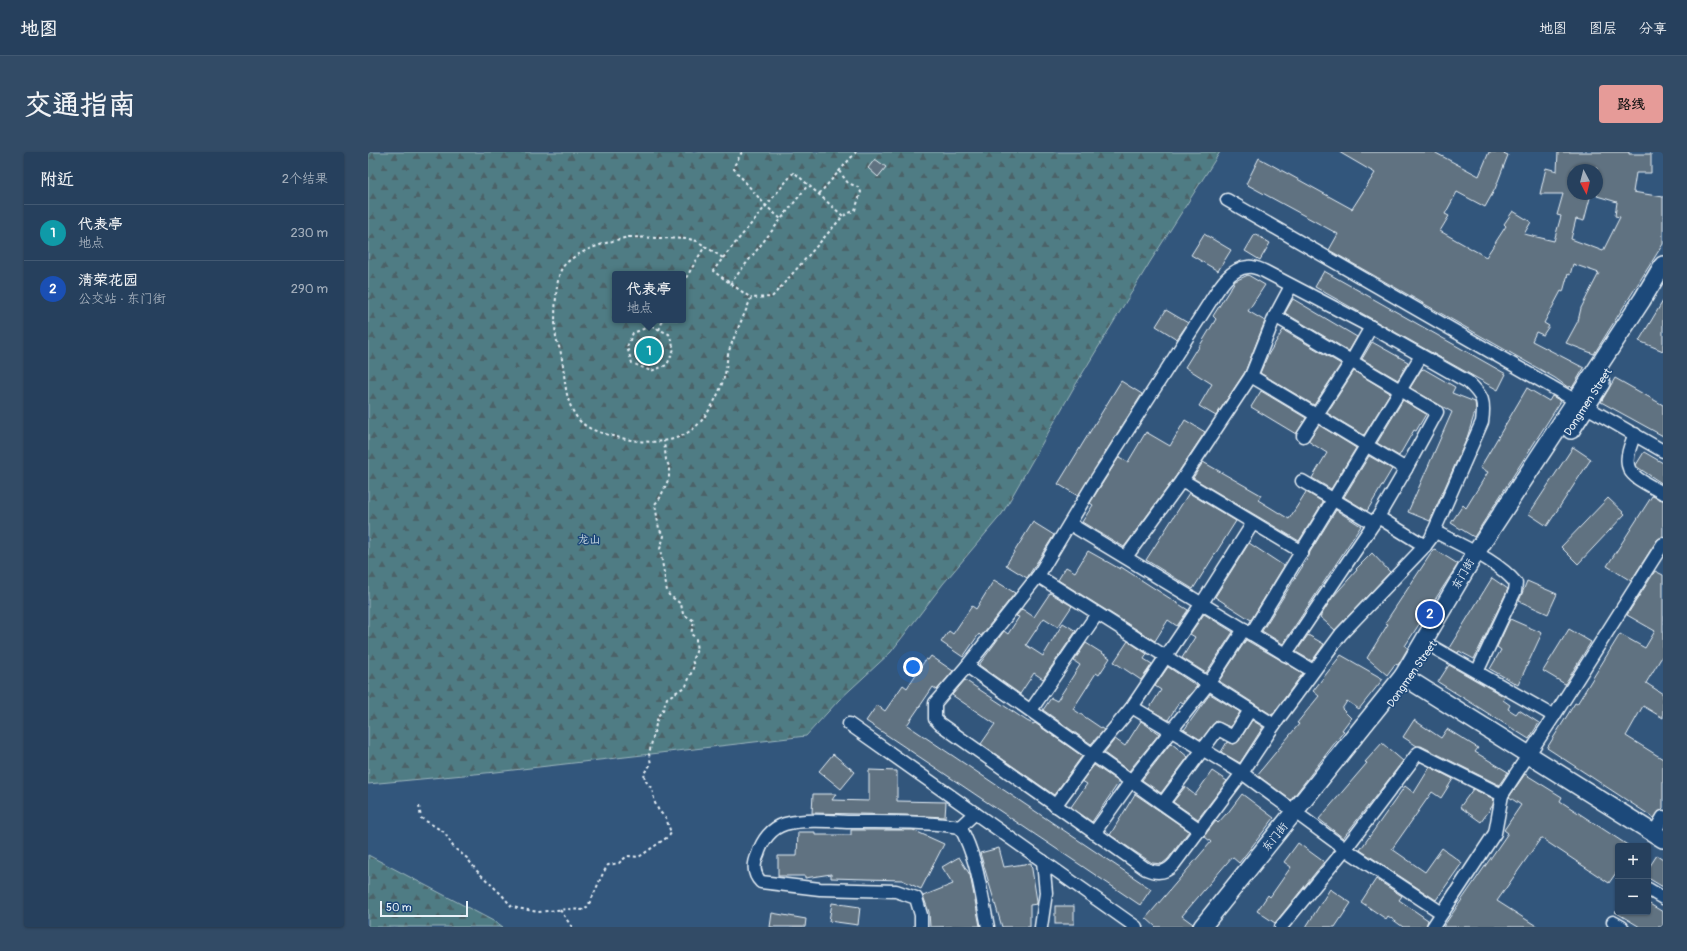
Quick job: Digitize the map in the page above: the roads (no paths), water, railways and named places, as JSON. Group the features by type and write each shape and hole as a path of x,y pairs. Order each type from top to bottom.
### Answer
{"street":[{"path":"1227,200 1663,451"},
{"name":"东门街","path":"1202,927 1299,814 1407,678 1480,556 1582,403 1663,265"},
{"path":"1249,266 1264,271 1290,286 1371,327 1468,382 1480,393 1484,407 1482,422 1438,517 1434,532 1426,546 1341,634 1274,725 1242,774 1200,830 1169,870 1157,873 1146,869 1055,806 935,719 935,703 967,666 1038,576 1092,486 1222,283 1237,270 1249,266"},
{"name":"Dongmen Street","path":"1582,403 1663,283"},
{"path":"1126,558 1182,480 1251,376 1275,316 1290,286"},
{"path":"1275,316 1437,412 1406,469 1375,520 1285,655"},
{"path":"1303,436 1351,362 1371,327"},
{"path":"1094,833 1131,781 1209,683 1247,632 1302,552 1366,445 1422,356"},
{"path":"1251,376 1406,469"},
{"path":"1635,434 1629,449 1626,463 1633,476 1663,493"},
{"path":"1182,480 1302,552"},
{"path":"1302,481 1334,500 1426,546"},
{"path":"1055,806 1093,754 1132,707 1202,603 1253,523"},
{"path":"1070,524 1313,671"},
{"path":"1434,532 1480,556 1510,576 1516,583 1516,591 1478,672"},
{"path":"1432,927 1495,833 1502,795 1663,544"},
{"path":"1038,576 1274,725"},
{"path":"1032,710 1097,614"},
{"path":"1428,645 1554,716"},
{"path":"967,666 1032,710 1200,830"},
{"path":"1407,678 1658,836 1663,817"},
{"path":"1132,707 1242,774 1299,814 1345,849 1442,913"},
{"path":"1163,803 1218,729 1233,737 1250,710"},
{"path":"849,724 1136,927"},
{"path":"1286,925 1418,753 1502,795"},
{"path":"960,827 975,813"},
{"path":"1215,927 1299,814"},
{"path":"921,927 921,915 916,898 896,890 820,889 761,882 757,878 754,869 757,855 767,835 784,824 822,821 900,822 938,823 960,827"},
{"path":"960,827 968,842 978,876 988,927"},
{"path":"1041,927 1046,893 1043,861"},
{"path":"1651,891 1663,898"}],"place":[{"name":"代表亭","path":"649,351"},
{"name":"清荣花园","path":"1430,614"}],"park label":[{"name":"龙山","path":"589,539"}]}
